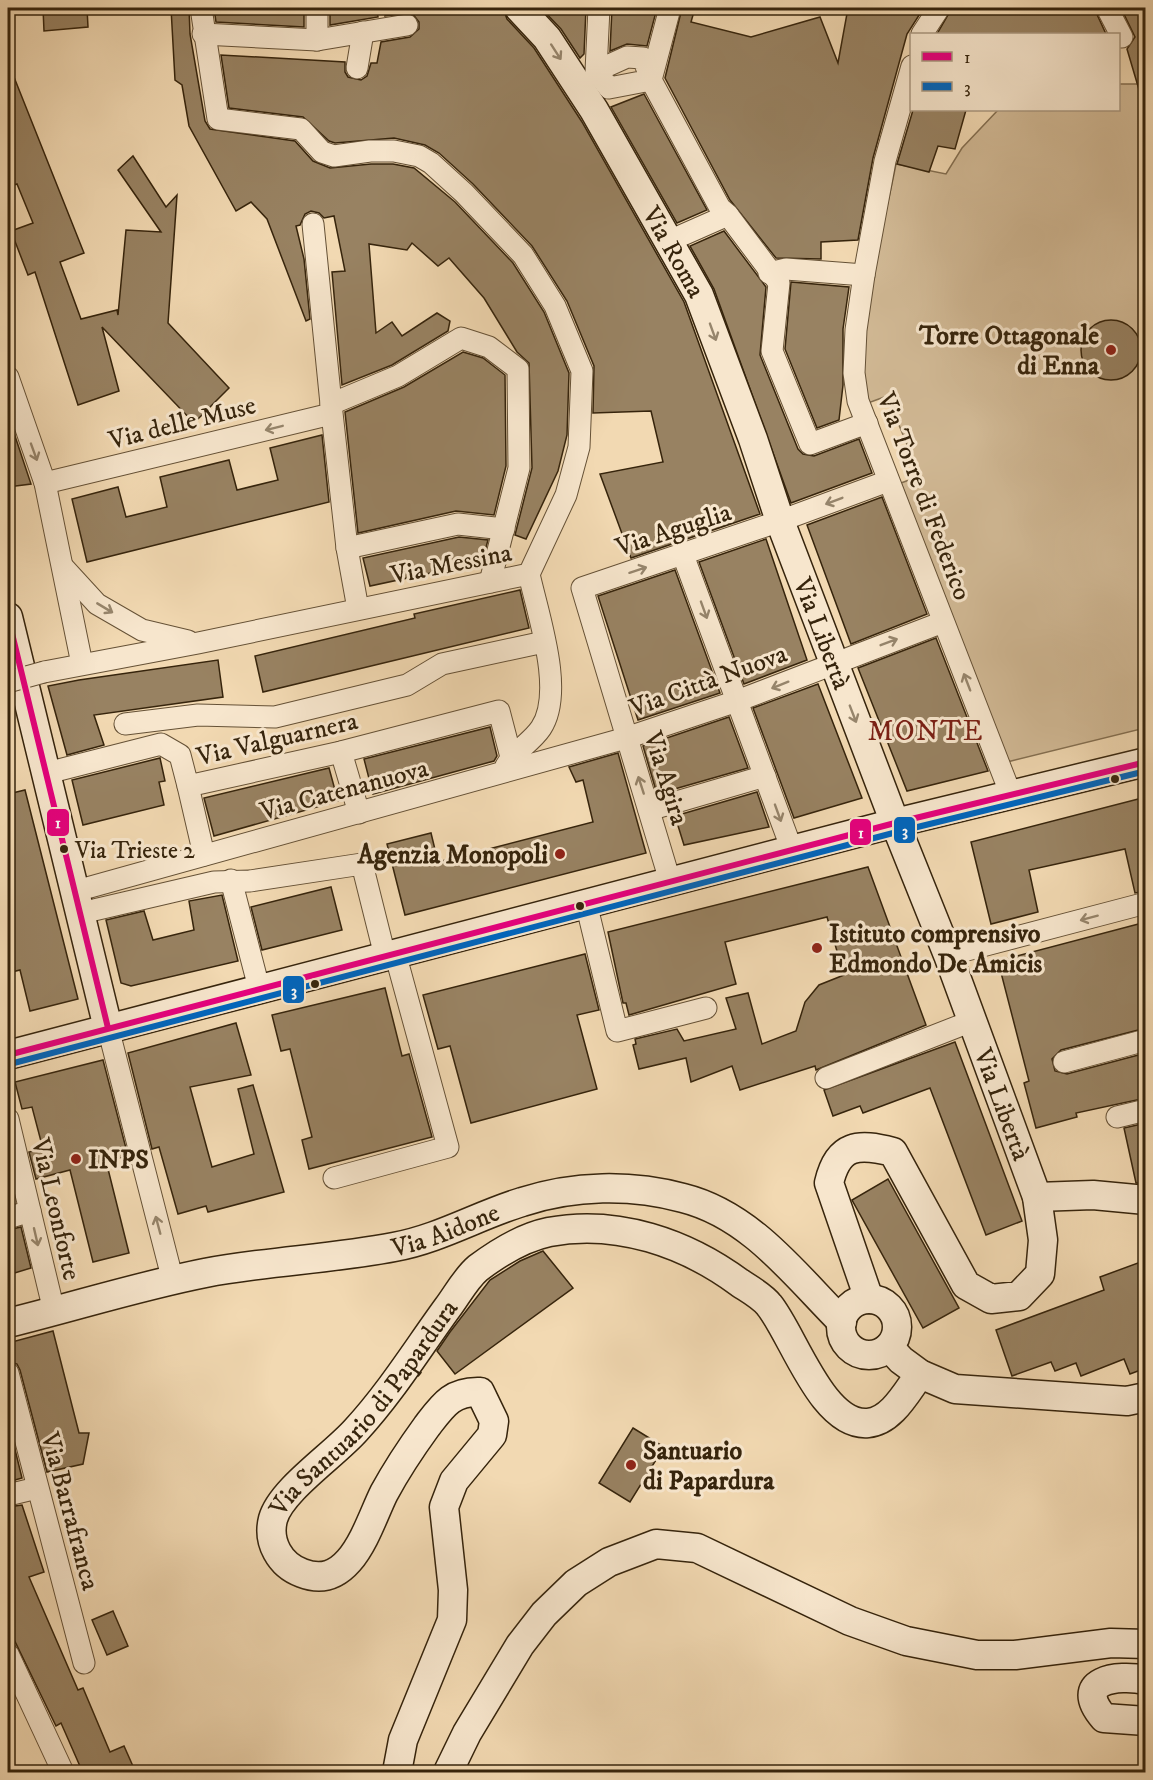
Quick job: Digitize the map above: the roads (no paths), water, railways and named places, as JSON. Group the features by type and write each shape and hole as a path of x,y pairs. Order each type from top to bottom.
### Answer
{"street":[{"name":"Via Messina","path":"8,682 82,664 198,643 529,574 566,495 579,447 582,371 555,306 523,255 431,163 419,156 394,151 370,151 334,156 321,152 301,129 218,119 203,34 201,8"},
{"path":"317,8 317,40"},
{"name":"Via Roma","path":"519,8 547,38 583,93 699,295 753,439 780,521"},
{"path":"599,8 596,71 609,88 651,80"},
{"path":"670,8 651,80 720,208 728,215 778,283 772,351 810,444 867,423"},
{"path":"1107,8 1120,33"},
{"path":"203,34 317,40 407,25"},
{"path":"357,68 363,32"},
{"path":"1120,33 1122,37"},
{"name":"Via Torre di Federico","path":"910,73 885,161 864,275 856,330 854,373 858,401 1011,795"},
{"path":"669,241 728,215"},
{"path":"314,224 331,409 347,548 358,609"},
{"path":"769,273 786,269 864,275"},
{"name":"Via delle Muse","path":"45,483 331,409 398,376 461,338 489,347 518,369 519,468 490,582"},
{"path":"8,377 45,483 82,664"},
{"name":"Via Aguglia","path":"582,588 684,555 888,481"},
{"name":"Via Libertà","path":"780,521 895,823 948,954 1037,1197 1043,1240 1040,1274 1019,1296 991,1299 966,1285 893,1152 871,1147 847,1150 834,1164 829,1183 869,1299"},
{"path":"347,548 458,524 504,529"},
{"path":"684,555 792,850"},
{"path":"63,567 97,604 142,630 198,643"},
{"path":"507,765 540,729 551,701 544,642 529,574"},
{"name":"Via Agira","path":"582,588 670,881"},
{"path":"8,617 108,1028 173,1281"},
{"name":"Via Città Nuova","path":"626,738 737,701 943,622"},
{"name":"Via Valguarnera","path":"125,724 198,715 275,717 407,685 442,664 544,642"},
{"name":"Via Valguarnera","path":"47,773 161,744 180,755 188,786 341,752 499,711 507,765"},
{"name":"Via Catenanuova","path":"78,902 204,855 359,813 507,765 626,738"},
{"path":"341,752 359,813"},
{"path":"8,1055 895,823 1146,762"},
{"path":"649,810 765,776"},
{"path":"188,786 204,855"},
{"path":"78,902 231,880 250,881 362,864 448,1147 334,1178"},
{"path":"231,880 259,988"},
{"path":"586,903 617,1031 706,1008"},
{"path":"948,954 1146,903"},
{"path":"826,1078 972,1021"},
{"path":"1064,1062 1146,1040"},
{"path":"1118,1117 1146,1110"},
{"name":"Via Leonforte","path":"8,1119 54,1311"},
{"name":"Via Aidone","path":"8,1323 206,1273 397,1247 436,1235 524,1201 609,1186 685,1198 723,1212 773,1250 842,1322"},
{"path":"1037,1197 1094,1195 1146,1200"},
{"path":"8,1218 30,1211"},
{"name":"Via Santuario di Papardura","path":"397,1773 404,1740 452,1620 453,1590 444,1507 454,1481 492,1435 494,1421 480,1392 465,1391 448,1399 407,1453 384,1494 359,1549 345,1566 328,1576 309,1576 294,1570 281,1559 274,1545 273,1524 281,1502 295,1486 329,1458 380,1403 476,1270 511,1247 549,1232 614,1229 658,1239 718,1267 768,1303 807,1370 834,1408 850,1420 869,1423 889,1414 921,1374"},
{"path":"869,1299 885,1303 896,1316 897,1333 889,1347 873,1355 856,1352 844,1339 842,1322 848,1308 869,1299"},
{"path":"889,1347 901,1360 921,1374 955,1389 1127,1401 1146,1397"},
{"name":"Via Barrafranca","path":"8,1373 84,1663"},
{"path":"8,1495 37,1488"},
{"path":"448,1773 467,1734 520,1645 544,1614 576,1583 601,1568 656,1544 697,1548 850,1621 906,1641 977,1655 1015,1655 1111,1643 1146,1644"},
{"path":"8,1654 52,1763 63,1773"},
{"path":"1146,1680 1126,1676 1107,1678 1099,1683 1094,1698 1095,1705 1104,1718 1146,1721"}],"place":[{"name":"Torre Ottagonale di Enna","path":"1111,350"},
{"name":"Via Trieste 2","path":"64,849"},
{"name":"Agenzia Monopoli","path":"560,854"},
{"name":"Istituto comprensivo Edmondo De Amicis","path":"817,948"},
{"name":"INPS","path":"76,1159"},
{"name":"Santuario di Papardura","path":"631,1465"}],"district":[{"name":"MONTE","path":"926,730"}]}
